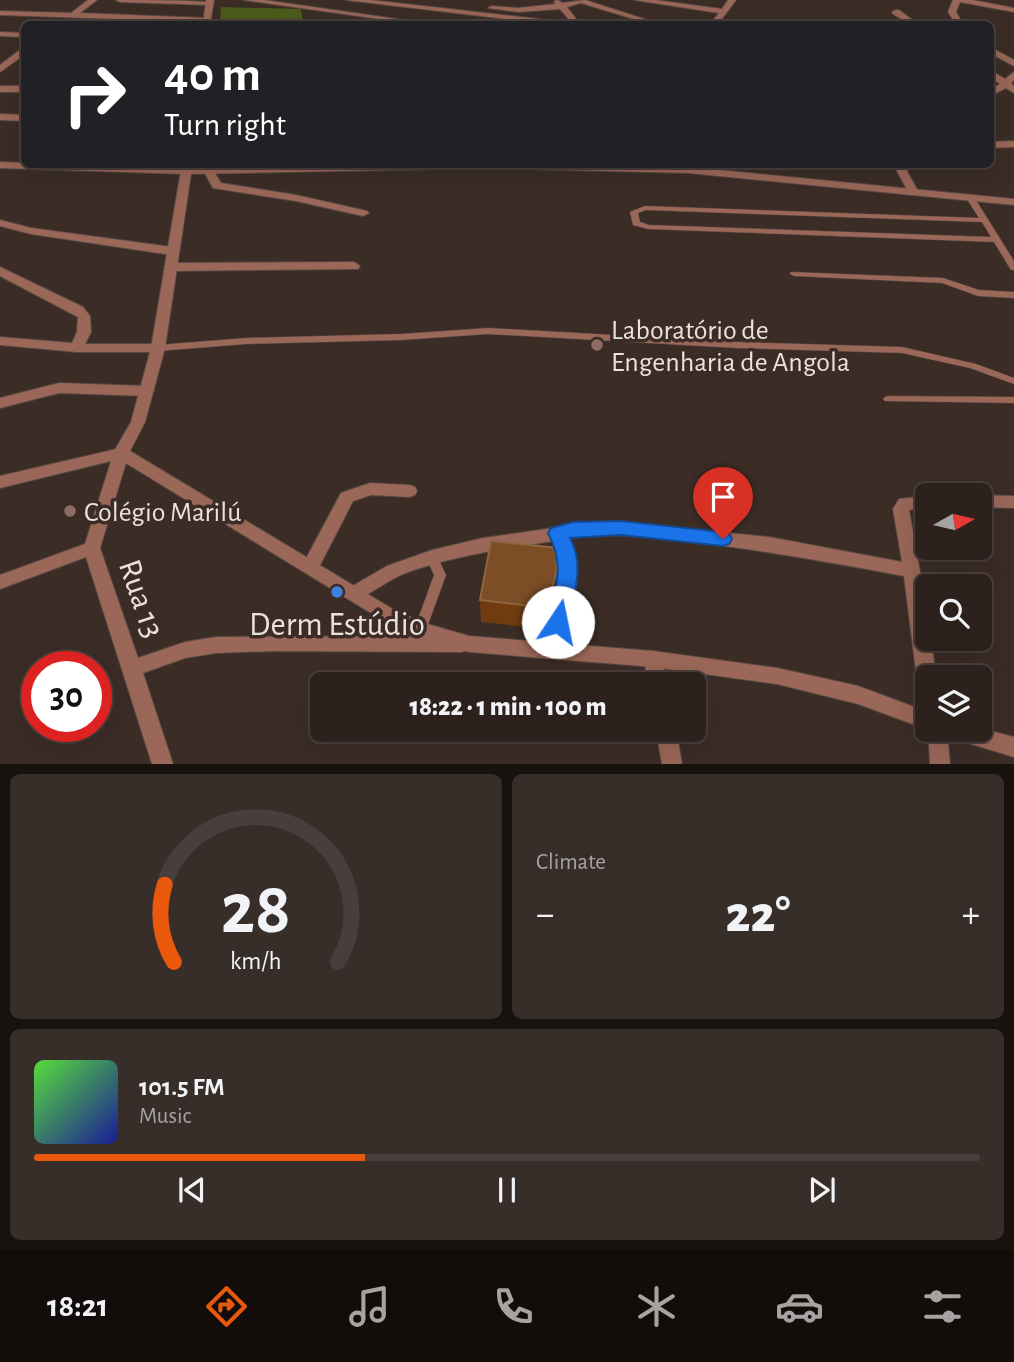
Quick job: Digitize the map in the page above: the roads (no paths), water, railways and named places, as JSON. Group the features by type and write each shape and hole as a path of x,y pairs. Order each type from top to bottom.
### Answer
{"street":[{"path":"64,21 93,0"},
{"path":"120,0 210,2 207,21"},
{"path":"248,0 305,12 397,21"},
{"path":"351,0 538,21"},
{"path":"418,0 528,9 581,1 646,21"},
{"path":"526,0 528,9"},
{"path":"638,0 722,10"},
{"path":"708,0 710,6 722,10"},
{"path":"716,21 722,10 732,0"},
{"path":"957,21 952,12 959,0 1014,10"},
{"path":"560,4 574,21"},
{"path":"896,12 910,21"},
{"path":"0,13 141,21"},
{"path":"0,34 21,35"},
{"path":"994,51 1014,63"},
{"path":"0,69 21,53"},
{"path":"0,58 21,58"},
{"path":"994,75 1010,87 1014,75"},
{"path":"0,89 21,89"},
{"path":"0,117 21,118"},
{"path":"994,145 1014,144"},
{"path":"0,165 21,165"},
{"path":"187,168 209,172 343,168"},
{"name":"Rua 13","path":"163,764 92,548 121,453 138,422 158,348 187,168"},
{"path":"631,168 740,174 1014,202"},
{"path":"900,168 914,193"},
{"path":"209,172 217,186 296,198 363,213"},
{"path":"0,223 31,231 172,251"},
{"path":"170,267 354,265"},
{"path":"0,271 70,305 84,316 84,332 77,348"},
{"path":"0,341 77,348 158,348"},
{"path":"0,403 59,388 147,391"},
{"path":"0,482 121,453 400,621 420,630 469,644"},
{"path":"311,566 347,497 370,489 409,491"},
{"path":"992,501 1014,502"},
{"path":"915,503 905,503 901,509 925,665"},
{"path":"355,593 393,571 432,557 573,530 621,528 769,544 912,571"},
{"path":"553,649 569,569 568,552 558,533"},
{"path":"0,582 92,548"},
{"path":"133,668 185,650 216,645 469,644 553,649 777,676 858,695 915,716"},
{"path":"653,659 656,672"},
{"path":"992,741 1014,747"},
{"path":"668,742 672,764"},
{"path":"938,742 940,764"}],"lane":[{"path":"971,199 1014,268"},
{"path":"983,220 645,208 634,212 636,223 648,227 999,244 1014,248"},
{"path":"794,274 943,281 978,293 1014,295"},
{"path":"158,348 246,341 401,337 488,331 724,345 902,350 973,366 1014,381"},
{"path":"888,399 1014,400"},
{"path":"420,630 440,575 432,557"}],"place":[{"name":"Laboratório de Engenharia de Angola","path":"597,345"},
{"name":"Colégio Marilú","path":"70,511"},
{"name":"Derm Estúdio","path":"337,592"}]}
